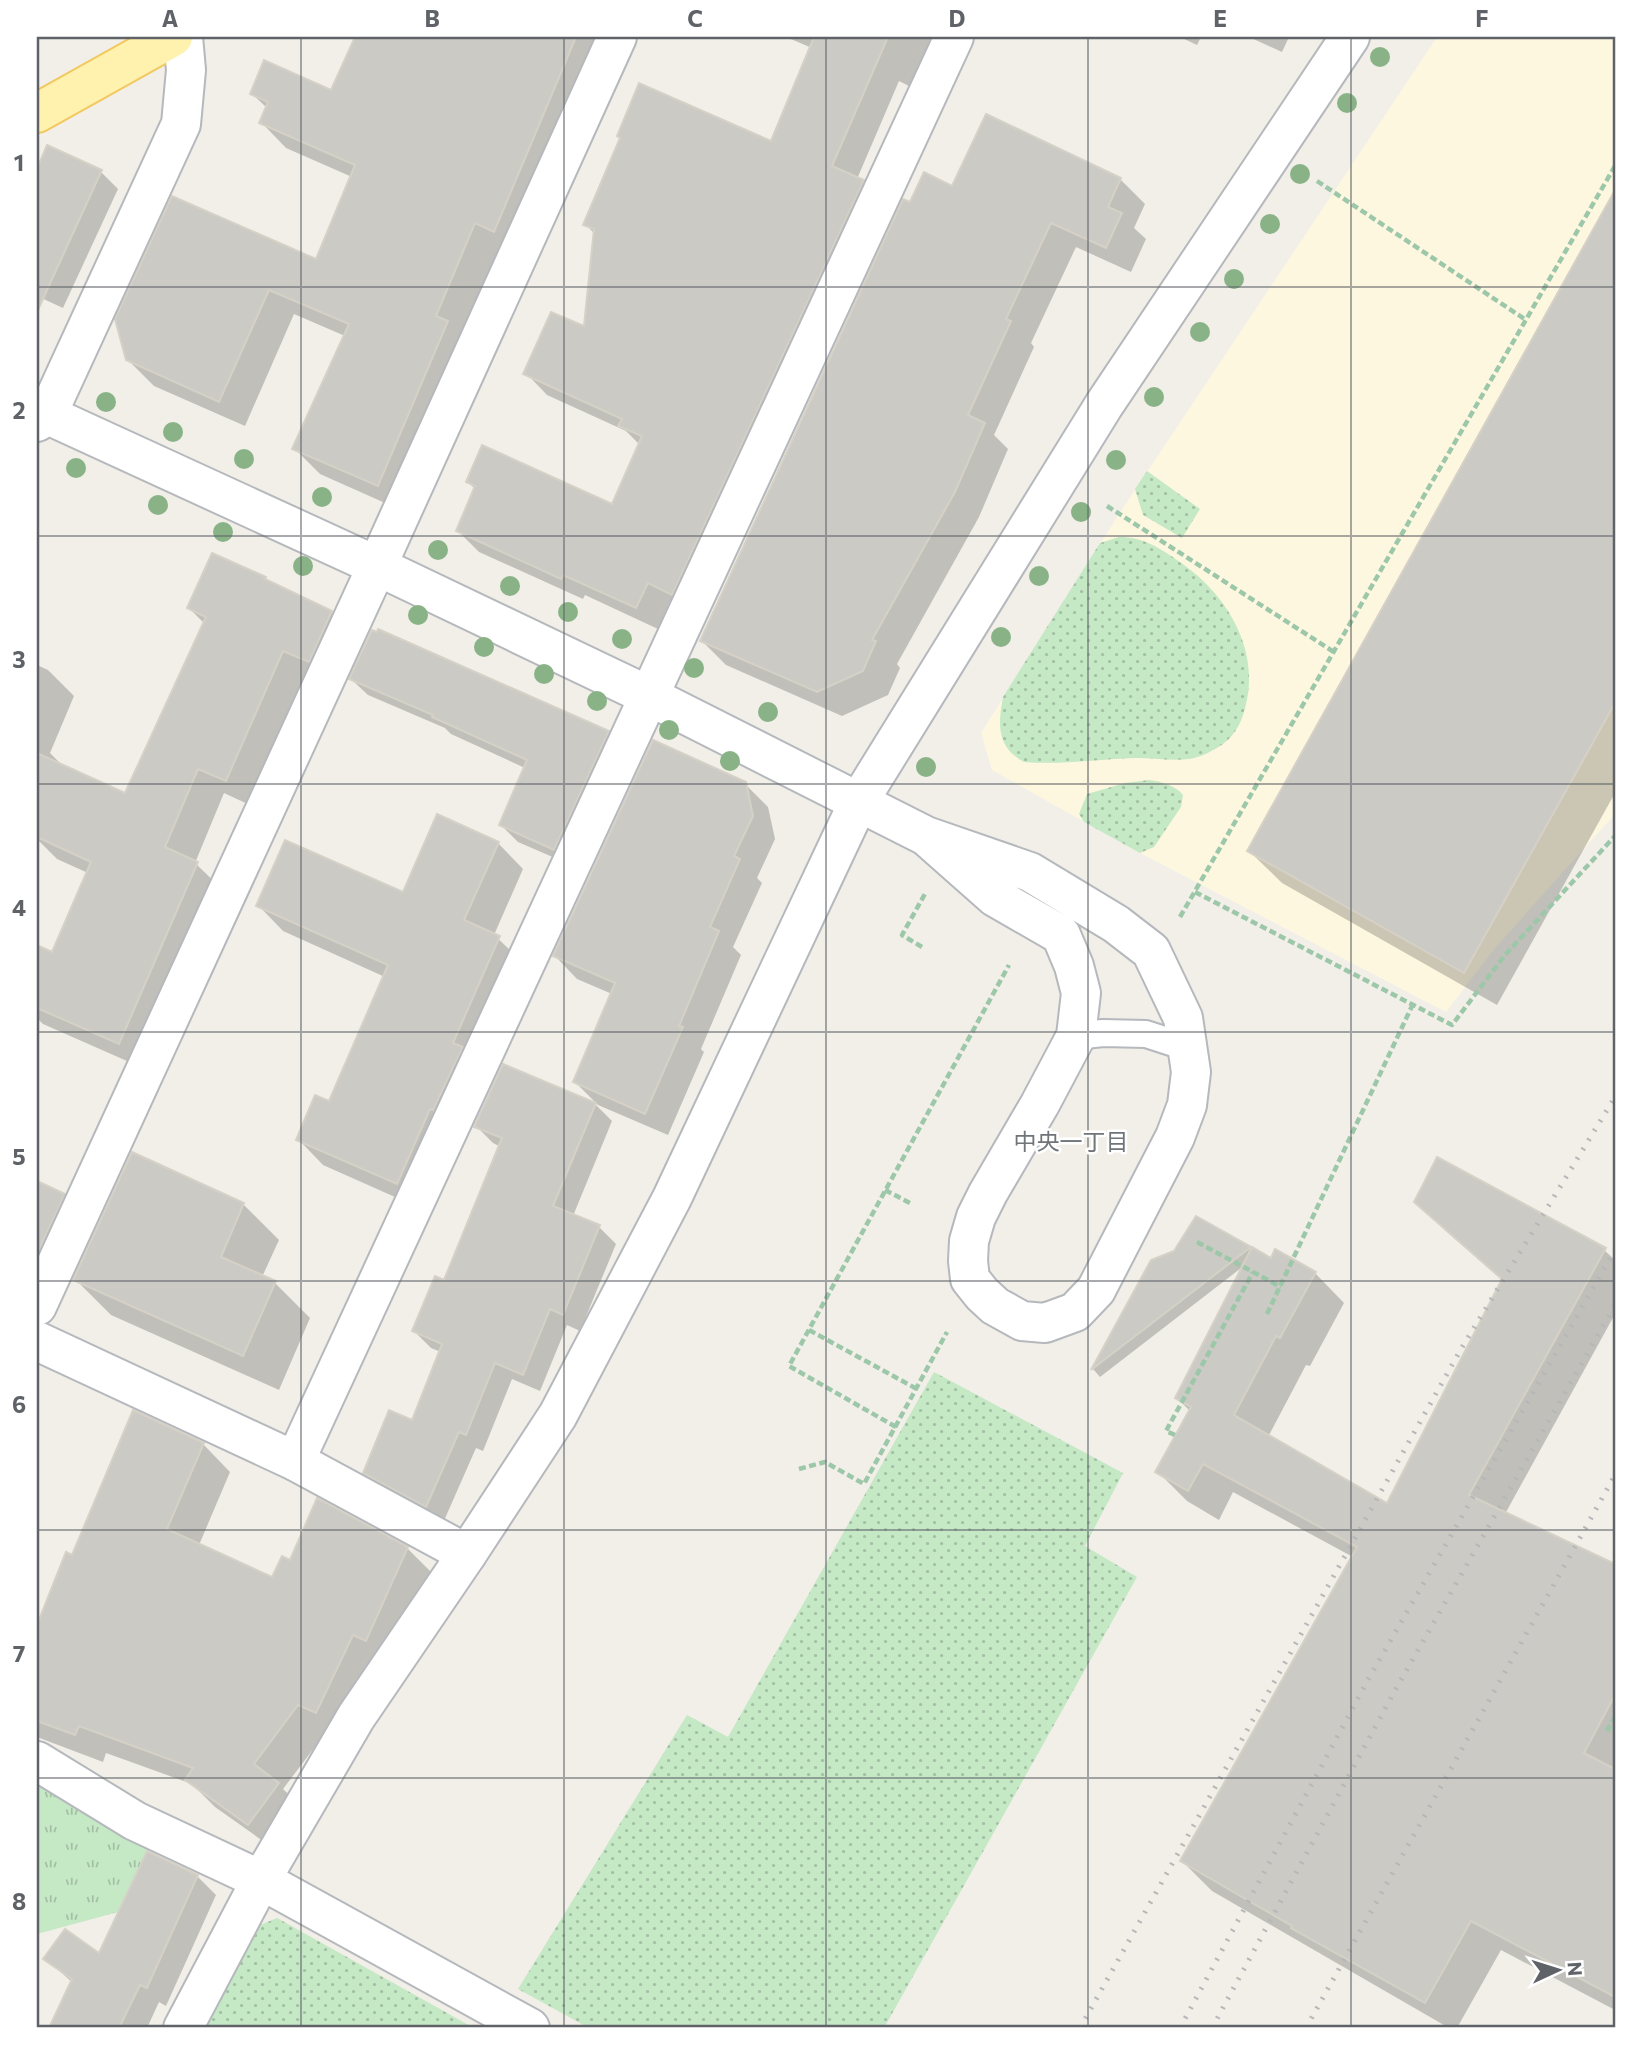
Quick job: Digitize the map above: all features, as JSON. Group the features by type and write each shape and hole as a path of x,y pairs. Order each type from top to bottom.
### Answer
{"main road":[{"path":"37,113 173,37"}],"street":[{"path":"183,37 186,70 181,124 40,415 377,566 649,696 926,836 1030,872 1116,924 1151,951 1183,1018 1191,1072 1188,1105 1175,1137 1096,1290 1075,1312 1045,1323 1022,1321 995,1306 970,1279 968,1241 988,1193 1076,1036 1081,993 1074,965 1060,935 995,897 926,836"},
{"path":"37,1306 617,37"},
{"path":"295,1461 954,37"},
{"path":"183,2028 261,1880 356,1717 558,1415 672,1198 859,801 1104,405 1350,37"},
{"path":"37,1341 295,1461 467,1554"},
{"path":"37,1761 135,1821 261,1880 530,2028"}],"lane":[{"path":"1076,1036 1103,1033 1146,1034 1186,1047"}],"path":[{"path":"1180,917 1615,166"},
{"path":"1317,181 1526,320"},
{"path":"1107,506 1334,652"},
{"path":"1195,892 1452,1026 1505,955 1615,836"},
{"path":"922,947 902,935 926,891"},
{"path":"897,1427 789,1366 1009,965"},
{"path":"1267,1314 1412,1006"},
{"path":"885,1191 912,1204"},
{"path":"1197,1242 1281,1287"},
{"path":"1175,1435 1166,1431 1253,1272"},
{"path":"809,1330 917,1389"},
{"path":"799,1469 825,1462 864,1484 947,1332"},
{"path":"1615,1716 1608,1729 1615,1734"}],"shaded area":[{"path":"1437,37 1615,37 1615,814 1495,948 1446,1012 1140,853 992,770 981,733 1119,514"}],"green space":[{"path":"1147,471 1200,509 1182,538 1143,515 1135,489"},
{"path":"1119,537 1143,541 1163,551 1210,587 1223,604 1243,641 1248,661 1249,682 1241,721 1232,736 1223,744 1193,758 1024,762 1008,749 1001,734 1003,697 1100,543"},
{"path":"1149,780 1172,786 1183,795 1181,807 1154,847 1140,853 1084,822 1079,814 1087,794 1125,783"},
{"path":"934,1372 1123,1473 1085,1546 1137,1577 884,2028 589,2028 518,1989 687,1715 728,1737"},
{"path":"37,1762 155,1832 118,1912 37,1934"},
{"path":"277,1918 474,2028 206,2028 258,1926"}],"building":[{"path":"355,37 576,37 494,232 475,223 436,316 448,321 378,486 292,449 349,324 269,290 219,402 126,360 115,319 172,196 316,259 355,165 259,123 268,102 250,94 264,60 331,90"},
{"path":"814,37 888,37 832,166 864,180 672,595 648,583 636,608 563,575 561,579 456,531 475,486 466,482 482,445 612,504 642,436 618,426 622,419 523,374 551,312 584,326 594,229 583,225 620,138 617,136 639,83 771,141"},
{"path":"986,114 1121,178 1108,207 1122,213 1106,248 1051,223 1006,319 1011,321 968,415 985,423 955,492 872,640 876,641 863,671 817,692 700,641 903,199 910,202 924,172 952,186"},
{"path":"47,145 102,170 37,312 37,169"},
{"path":"1615,190 1615,703 1464,973 1247,851"},
{"path":"212,553 332,611 309,662 283,651 226,781 198,769 165,847 198,862 119,1044 37,1008 37,945 52,952 91,862 37,837 37,753 125,793 206,617 187,608"},
{"path":"378,629 609,731 554,850 499,825 527,760 349,679 372,630 377,632"},
{"path":"653,740 746,782 753,816 734,856 740,859 710,927 719,931 679,1026 683,1027 645,1114 573,1082 615,983 553,956"},
{"path":"437,814 499,842 464,920 500,936 453,1043 463,1047 433,1110 430,1109 397,1184 296,1140 315,1095 329,1101 388,965 256,906 285,840 403,892"},
{"path":"503,1064 596,1103 553,1206 600,1225 563,1315 550,1309 523,1375 495,1363 466,1435 459,1432 426,1507 363,1473 389,1410 412,1420 442,1344 412,1331 435,1276 444,1280 502,1138 474,1127"},
{"path":"132,1152 244,1203 221,1257 276,1281 243,1356 73,1280"},
{"path":"1437,1157 1606,1248 1469,1495 1615,1564 1615,1695 1584,1753 1615,1769 1615,1997 1471,1921 1425,2003 1291,1928 1292,1926 1180,1861 1357,1547 1203,1464 1188,1491 1155,1472 1191,1407 1175,1398 1252,1247 1271,1258 1275,1249 1316,1272 1280,1338 1276,1336 1234,1415 1387,1503 1502,1279 1414,1202"},
{"path":"37,1181 65,1194 37,1254"},
{"path":"1196,1216 1251,1247 1091,1370 1151,1260 1174,1251"},
{"path":"133,1410 204,1443 167,1529 272,1577 282,1556 290,1560 317,1498 408,1547 366,1641 353,1635 316,1713 298,1705 254,1764 279,1783 248,1825 185,1780 193,1768 79,1726 75,1735 37,1721 37,1625 66,1552 72,1555"},
{"path":"147,1851 198,1875 147,1988 140,1985 119,2028 49,2028 72,1979 43,1959 65,1929 99,1953"}],"railway":[{"path":"1080,2028 1461,1349 1615,1097"},
{"path":"1180,2028 1369,1678 1615,1250"},
{"path":"1212,2028 1393,1694 1615,1305"},
{"path":"1306,2028 1615,1475"}],"district":[{"name":"中央一丁目","path":"1071,1142"}]}
